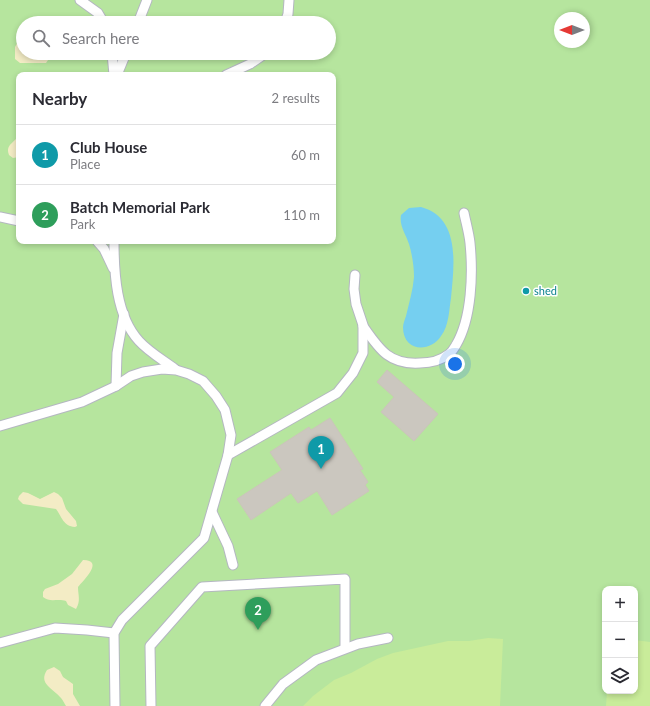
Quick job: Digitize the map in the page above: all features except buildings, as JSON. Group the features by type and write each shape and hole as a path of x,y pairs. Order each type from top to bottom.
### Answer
{"lane":[{"path":"80,0 98,13 100,16"},
{"path":"141,16 147,0"},
{"path":"287,16 289,0"},
{"path":"113,60 115,72"},
{"path":"116,72 122,60"},
{"path":"233,72 256,60"},
{"path":"363,325 375,344 393,359 415,363 433,362 450,354 465,324 469,298 471,277 470,242 464,213"},
{"path":"0,217 16,220"},
{"path":"100,244 104,249 114,269"},
{"path":"114,244 114,269 119,298 126,321 138,340 176,370"},
{"path":"228,455 337,393 353,373 363,353 363,325 354,289 356,275"},
{"path":"116,386 117,353 124,313"},
{"path":"0,426 82,402 116,386 131,376 143,372 162,369 176,370 190,374 203,381 216,396 225,410 231,435 228,455 204,538 122,620 114,633 115,706"},
{"path":"212,512 228,546 233,565"},
{"path":"151,706 150,646 202,587 345,579 345,648"},
{"path":"0,643 55,628 114,633"},
{"path":"264,706 283,684 316,660 358,644 388,638"}],"green space":[{"path":"0,0 650,0 650,706 0,706"},
{"path":"488,638 503,639 500,706 303,706 313,696 334,680 377,659 393,653 448,641 469,641"},
{"path":"638,640 650,642 650,706 606,706 607,694 638,694"}],"sand":[{"path":"16,45 16,60 15,59"},
{"path":"16,60 48,60 46,63 20,63"},
{"path":"16,139 16,158 13,158 9,155 9,146"},
{"path":"23,492 40,499 54,492 58,494 62,498 66,509 76,521 77,526 71,526 65,523 56,509 23,504 18,499"},
{"path":"83,560 92,563 92,567 88,576 78,587 79,601 76,609 68,605 66,601 48,600 43,597 43,592 45,589 58,584 72,574"},
{"path":"54,667 60,671 63,677 73,684 73,694 80,706 66,706 58,694 45,682 44,679 47,670"}],"water":[{"path":"421,207 434,213 443,221 449,232 452,244 453,271 449,313 444,332 436,342 424,347 418,347 407,341 404,335 403,327 414,277 411,252 402,226 401,215 409,208"}],"place":[{"name":"shed","path":"526,291"},
{"name":"Club House","path":"321,469"},
{"name":"Batch Memorial Park","path":"258,630"}]}
